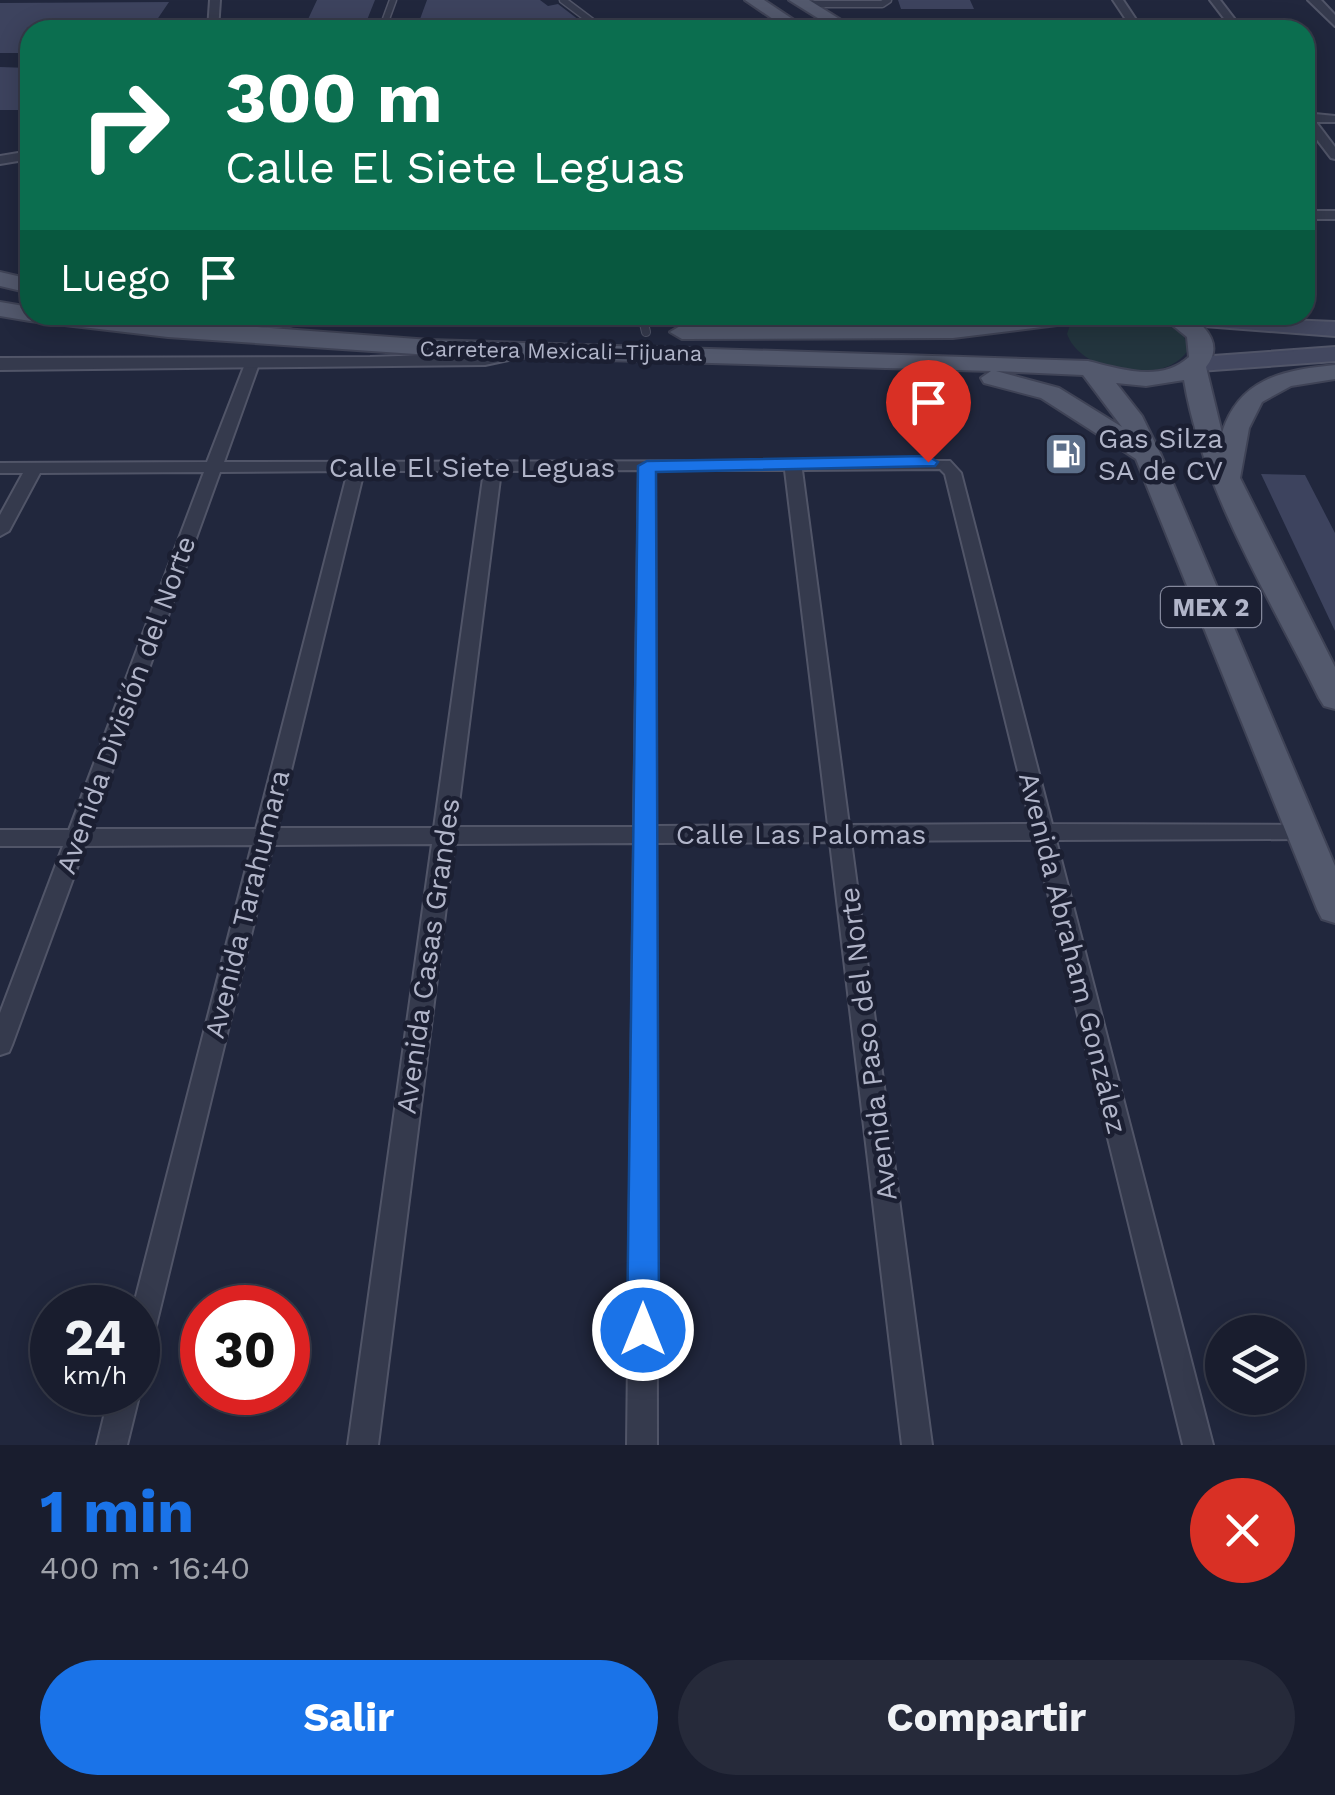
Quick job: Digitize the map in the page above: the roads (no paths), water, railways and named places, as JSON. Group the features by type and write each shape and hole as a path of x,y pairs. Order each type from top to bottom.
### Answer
{"main road":[{"path":"753,0 786,20"},
{"path":"796,1 831,20"},
{"name":"Carretera Mexicali–Tijuana","path":"132,325 294,343 858,360"},
{"name":"Carretera Mexicali–Tijuana","path":"358,325 419,331 569,325"},
{"path":"567,349 638,343 643,325"},
{"name":"Carretera Mexicali–Tijuana","path":"732,325 953,331 998,325"},
{"path":"1056,325 1053,339 1059,349 1090,369 1128,416 1148,456"},
{"name":"MEX 2","path":"1187,325 1200,335 1204,355 1196,365 1201,415 1227,477 1328,667 1335,698"},
{"path":"1286,325 1335,329"},
{"path":"858,360 1090,369 1141,379 1162,378 1196,365 1335,354"},
{"path":"858,360 1023,382 1073,405 1148,456"},
{"path":"1227,477 1236,416 1252,397 1279,382 1335,372"},
{"name":"MEX 2","path":"1148,456 1335,909"}],"street":[{"path":"1214,0 1230,20"},
{"path":"1314,0 1335,22"},
{"path":"1315,129 1335,154"},
{"path":"0,364 485,359 534,348"},
{"name":"Avenida División del Norte","path":"0,1046 252,364"},
{"name":"Calle El Siete Leguas","path":"0,468 944,464"},
{"name":"Avenida Abraham González","path":"944,464 954,473 1041,834 1198,1445"},
{"name":"Avenida Paso del Norte","path":"793,465 843,834 917,1445"},
{"path":"642,1445 647,466"},
{"name":"Avenida Tarahumara","path":"152,1285 358,467"},
{"name":"Avenida Casas Grandes","path":"363,1445 493,467"},
{"path":"0,531 34,468"},
{"name":"Calle Las Palomas","path":"0,838 1302,831"},
{"path":"112,1445 119,1415"}],"lane":[{"path":"563,0 589,20"},
{"path":"796,1 882,4 888,0"}],"place":[{"name":"Gas Silza SA de CV","path":"1066,454"}]}
